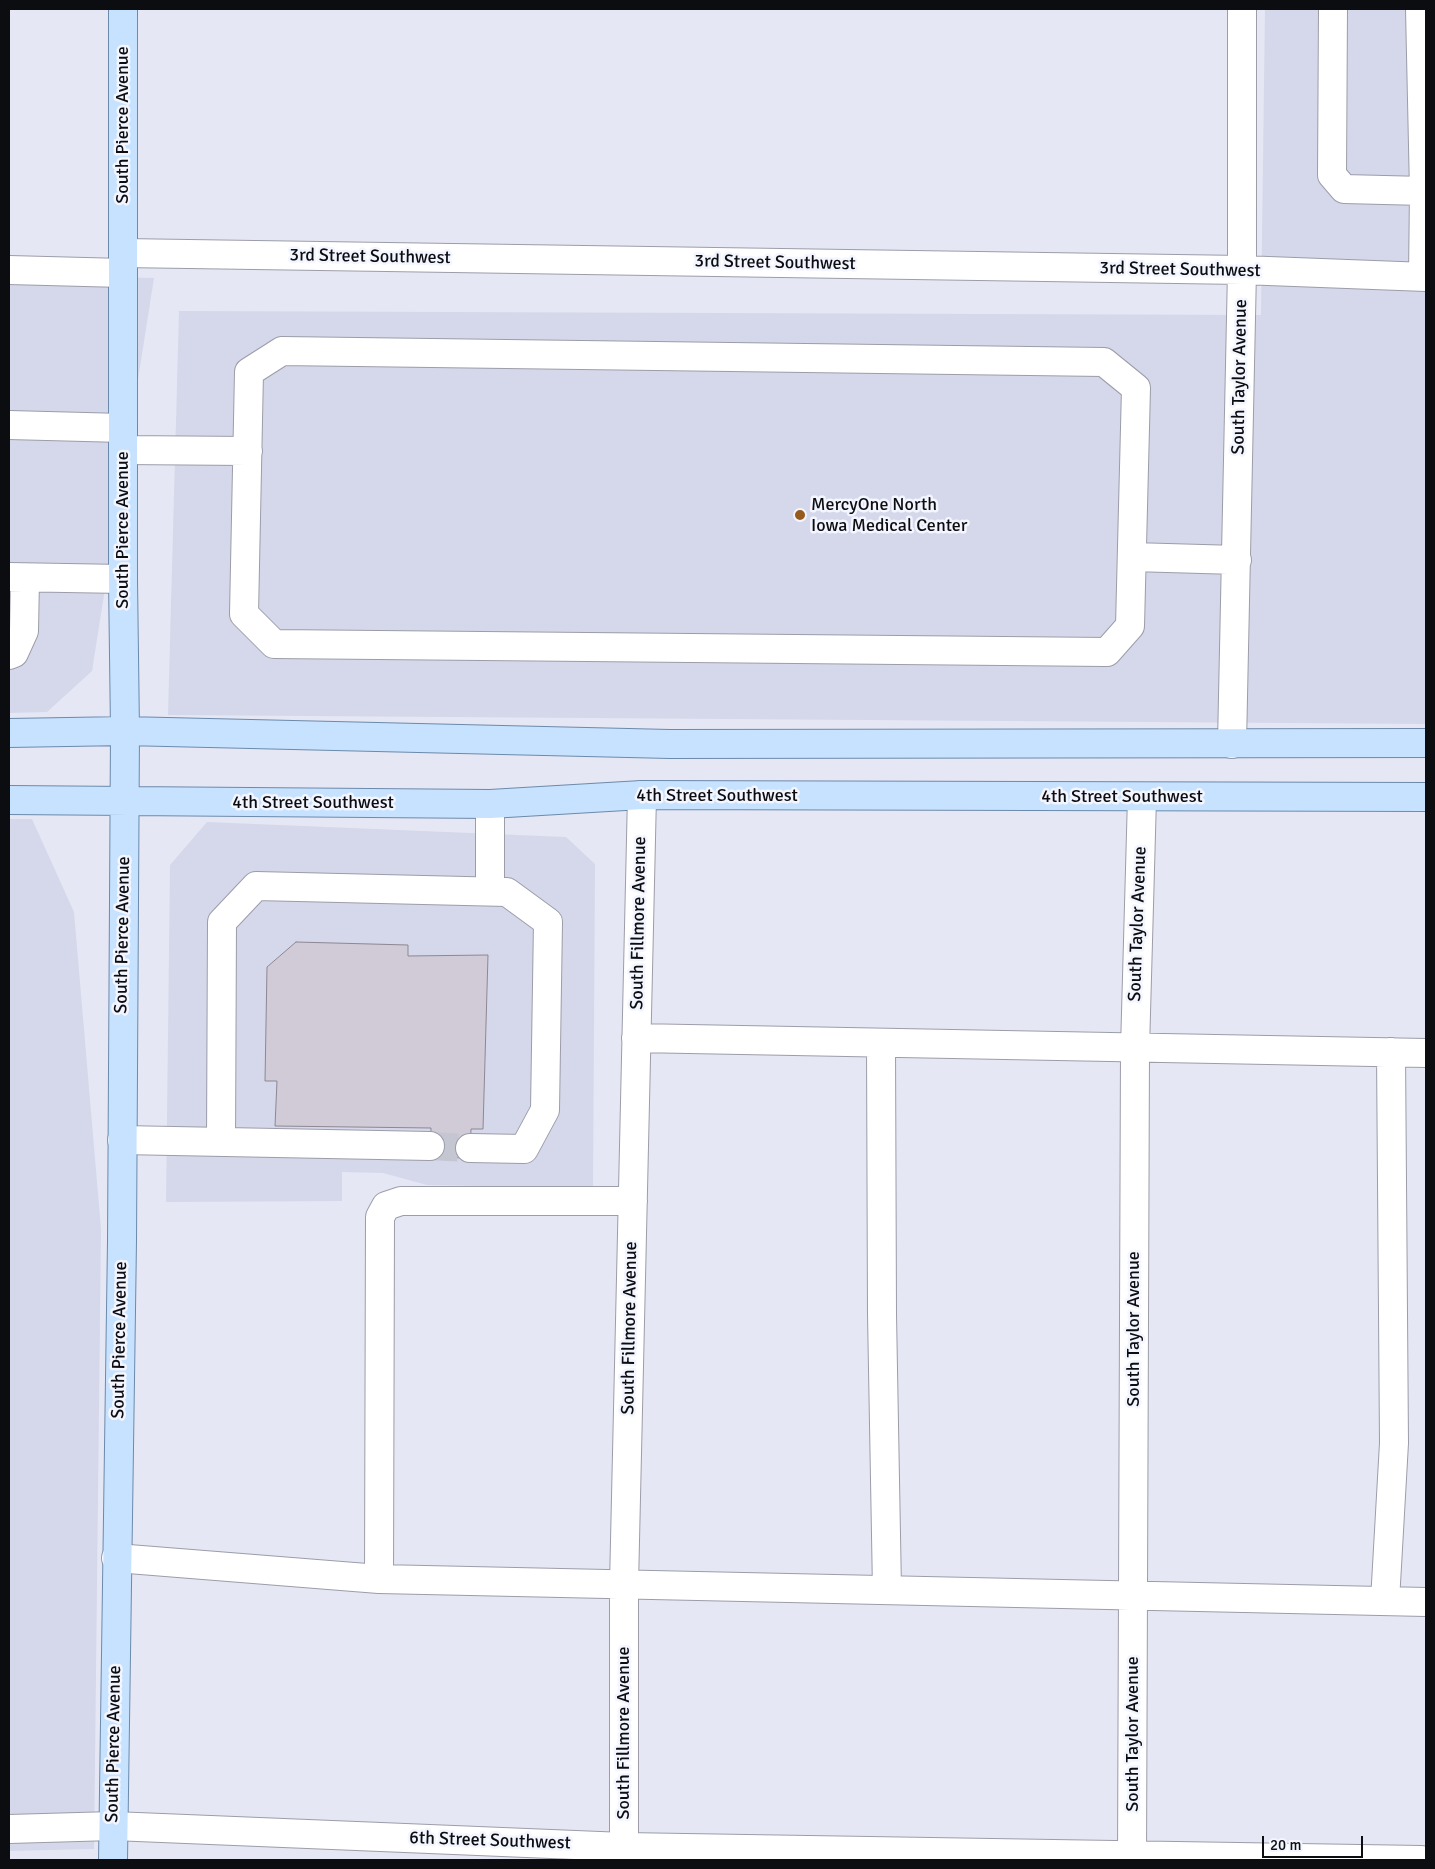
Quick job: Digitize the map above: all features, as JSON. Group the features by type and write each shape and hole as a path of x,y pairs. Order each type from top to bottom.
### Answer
{"main road":[{"name":"South Pierce Avenue","path":"113,1860 125,801 122,579 123,9"},
{"path":"9,732 125,731 670,744 1426,743"},
{"name":"4th Street Southwest","path":"9,800 490,804 642,795 1426,797"}],"street":[{"name":"South Taylor Avenue","path":"1232,744 1242,270 1242,9"},
{"path":"1333,9 1332,175 1344,189 1424,191"},
{"path":"1420,9 1425,277"},
{"name":"3rd Street Southwest","path":"9,270 123,263 1242,270 1425,277"},
{"path":"282,351 1104,362 1136,388 1130,626 1107,652 274,644 244,614 248,451 249,372 282,351"},
{"path":"9,425 122,439 248,451"},
{"path":"1132,558 1236,560"},
{"path":"9,655 14,653 24,631 17,578 122,579"},
{"name":"South Fillmore Avenue","path":"624,1854 624,1585 642,795"},
{"name":"South Taylor Avenue","path":"1132,1858 1135,1049 1142,797"},
{"path":"490,804 490,891"},
{"path":"221,1142 222,922 256,886 507,892 548,922 545,1110 524,1149 470,1148"},
{"path":"636,1038 1135,1049 1426,1053"},
{"path":"881,1044 882,1314 887,1590"},
{"path":"1385,1601 1394,1443 1391,1052"},
{"path":"122,1140 430,1146"},
{"path":"380,1579 380,1217 386,1206 401,1201 633,1201"},
{"path":"116,1558 380,1579 1133,1594 1426,1602"},
{"name":"6th Street Southwest","path":"9,1829 113,1826 624,1854 1421,1860"}],"shaded area":[{"name":"MercyOne North Iowa Medical Center","path":"1265,9 1426,9 1426,724 168,715 179,311 1261,315"},
{"path":"9,275 154,278 92,671 47,712 9,713"},
{"path":"9,819 32,819 74,912 101,1229 94,1849 9,1851"},
{"path":"207,822 566,837 595,864 593,1188 427,1185 383,1173 342,1172 342,1201 166,1202 170,865"}],"building":[{"path":"296,942 408,945 408,956 488,955 483,1129 471,1129 470,1158 430,1157 431,1128 275,1126 277,1081 265,1081 267,967"}],"tunnel":[{"path":"430,1146 470,1148"}],"place":[{"name":"MercyOne North Iowa Medical Center","path":"800,515"}]}
